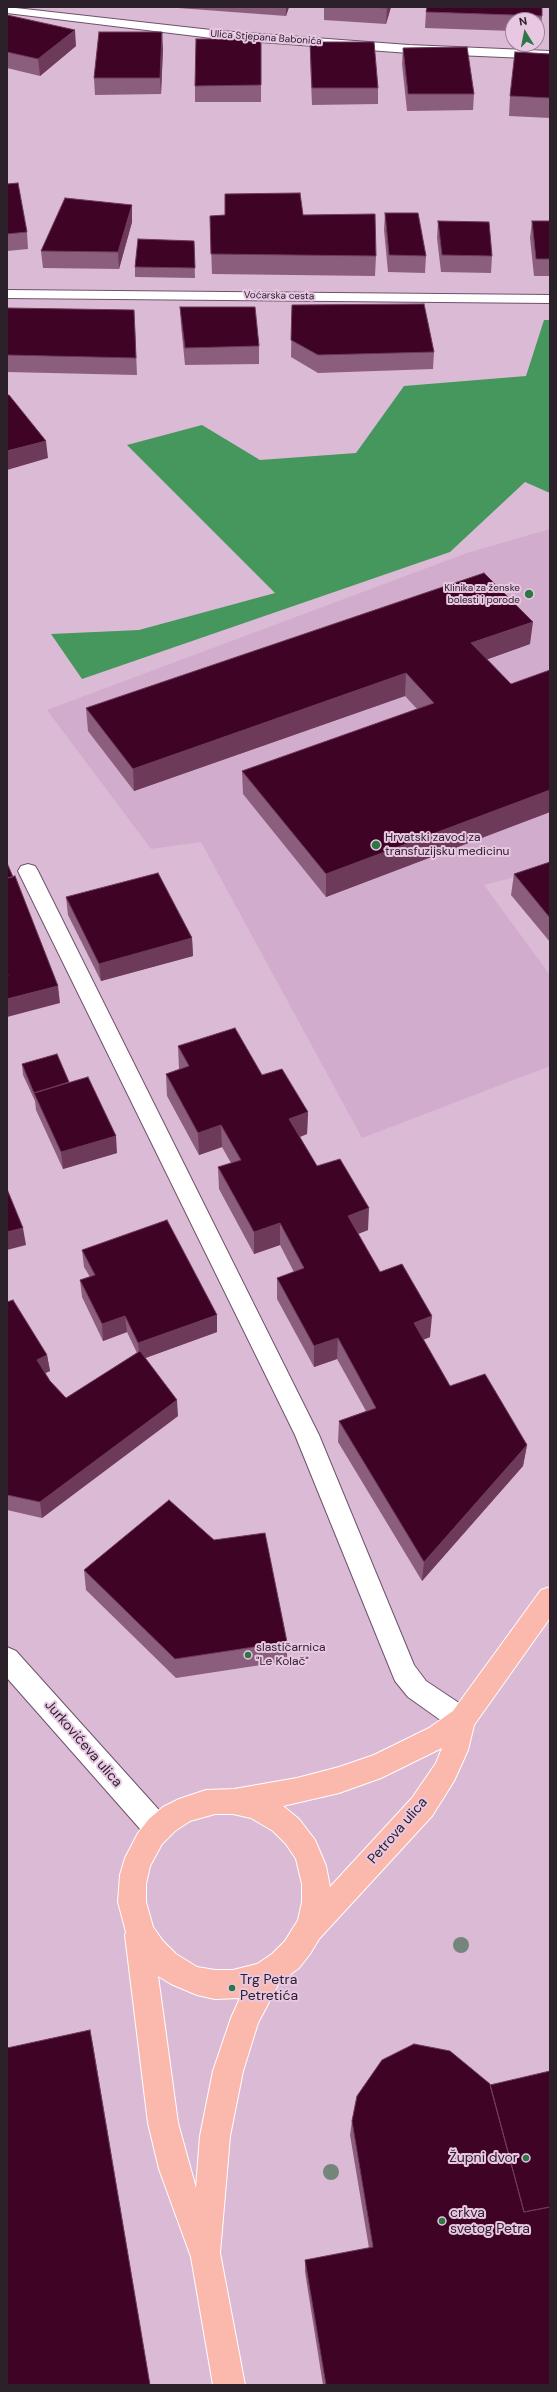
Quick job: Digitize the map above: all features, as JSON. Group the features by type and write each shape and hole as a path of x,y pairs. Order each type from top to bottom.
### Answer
{"main road":[{"name":"Petrova ulica","path":"228,1802 297,1791 339,1780 381,1765 438,1737 462,1720 550,1598"},
{"name":"Petrova ulica","path":"311,1928 422,1807 445,1772 455,1750 462,1720"},
{"path":"138,1933 156,1957 180,1976 209,1984 240,1983 269,1972 293,1953 311,1928 317,1898 315,1869 303,1842 283,1821 257,1807 228,1802 202,1805 178,1813 158,1829 141,1850 132,1875 130,1904 138,1933 164,2124 174,2169 206,2257 229,2385"},
{"path":"206,2257 215,2136 228,2071 245,2018 269,1972"}],"street":[{"name":"Ulica Stjepana Babonića","path":"7,9 220,35 409,49 550,55"},
{"name":"Voćarska cesta","path":"7,294 550,299"},
{"path":"28,871 307,1435 404,1673 417,1689 462,1720"},
{"name":"Jurkovićeva ulica","path":"7,1659 158,1829"}],"shaded area":[{"name":"Hrvatski zavod za transfuzijsku medicinu","path":"550,529 550,868 484,885 550,975 550,1066 362,1138 201,842 151,849 47,710 467,553"}],"green space":[{"path":"544,320 550,320 550,493 525,482 450,552 82,679 51,634 139,630 275,593 127,445 202,425 260,460 356,453 404,386 526,376"}],"building":[{"path":"427,7 542,7 542,12 505,12 505,15 426,12"},
{"path":"7,15 75,30 38,59 7,52"},
{"path":"99,32 162,32 160,78 94,78"},
{"path":"196,39 261,39 261,85 195,86"},
{"path":"310,42 374,42 378,88 312,88"},
{"path":"467,47 474,94 408,94 403,48"},
{"path":"515,52 550,54 550,98 510,96"},
{"path":"18,183 27,232 7,234 7,184"},
{"path":"300,193 303,215 375,214 376,256 211,254 210,216 225,215 225,194"},
{"path":"65,198 132,205 118,252 41,251"},
{"path":"385,213 418,213 426,256 389,255"},
{"path":"438,221 489,222 492,256 442,255"},
{"path":"532,221 550,221 550,259 536,259"},
{"path":"138,239 194,241 195,268 135,267"},
{"path":"424,304 434,352 318,355 291,340 292,305"},
{"path":"180,307 255,307 259,346 185,348"},
{"path":"7,308 134,310 136,358 7,355"},
{"path":"7,395 9,395 46,441 7,451"},
{"path":"484,573 533,622 471,643 511,684 550,670 550,790 326,874 242,771 434,703 406,673 133,769 86,708"},
{"path":"550,862 550,918 514,874"},
{"path":"7,863 13,877 7,878"},
{"path":"158,873 192,938 99,964 66,897"},
{"path":"15,876 58,986 7,999 7,878"},
{"path":"235,1028 262,1075 282,1069 308,1112 289,1119 317,1166 340,1159 369,1208 348,1216 380,1272 402,1264 432,1316 414,1323 450,1386 485,1374 527,1445 424,1562 339,1421 376,1408 338,1338 314,1346 277,1278 304,1268 280,1223 254,1232 218,1167 241,1160 221,1125 198,1133 166,1074 189,1066 178,1046"},
{"path":"57,1054 69,1082 34,1093 22,1064"},
{"path":"88,1077 116,1136 61,1152 34,1093"},
{"path":"7,1189 23,1228 7,1232"},
{"path":"167,1220 217,1315 138,1343 125,1316 102,1324 80,1280 95,1275 82,1250"},
{"path":"13,1300 47,1355 37,1360 50,1381 66,1398 140,1351 177,1400 40,1502 7,1495 7,1302"},
{"path":"169,1500 214,1540 265,1533 287,1642 175,1659 84,1570"},
{"path":"90,2030 150,2385 7,2385 7,2048"},
{"name":"crkva svetog Petra","path":"414,2044 450,2051 490,2084 524,2212 550,2207 550,2385 326,2385 305,2260 373,2247 352,2121 357,2096 382,2060"},
{"name":"Župni dvor","path":"550,2071 550,2207 524,2212 490,2085"}],"place":[{"name":"Klinika za ženske bolesti i porode","path":"529,594"},
{"name":"Hrvatski zavod za transfuzijsku medicinu","path":"376,845"},
{"name":"slastičarnica \"Le Kolač\"","path":"248,1655"},
{"name":"Trg Petra Petretića","path":"232,1988"},
{"name":"Župni dvor","path":"526,2158"},
{"name":"crkva svetog Petra","path":"442,2221"}]}
